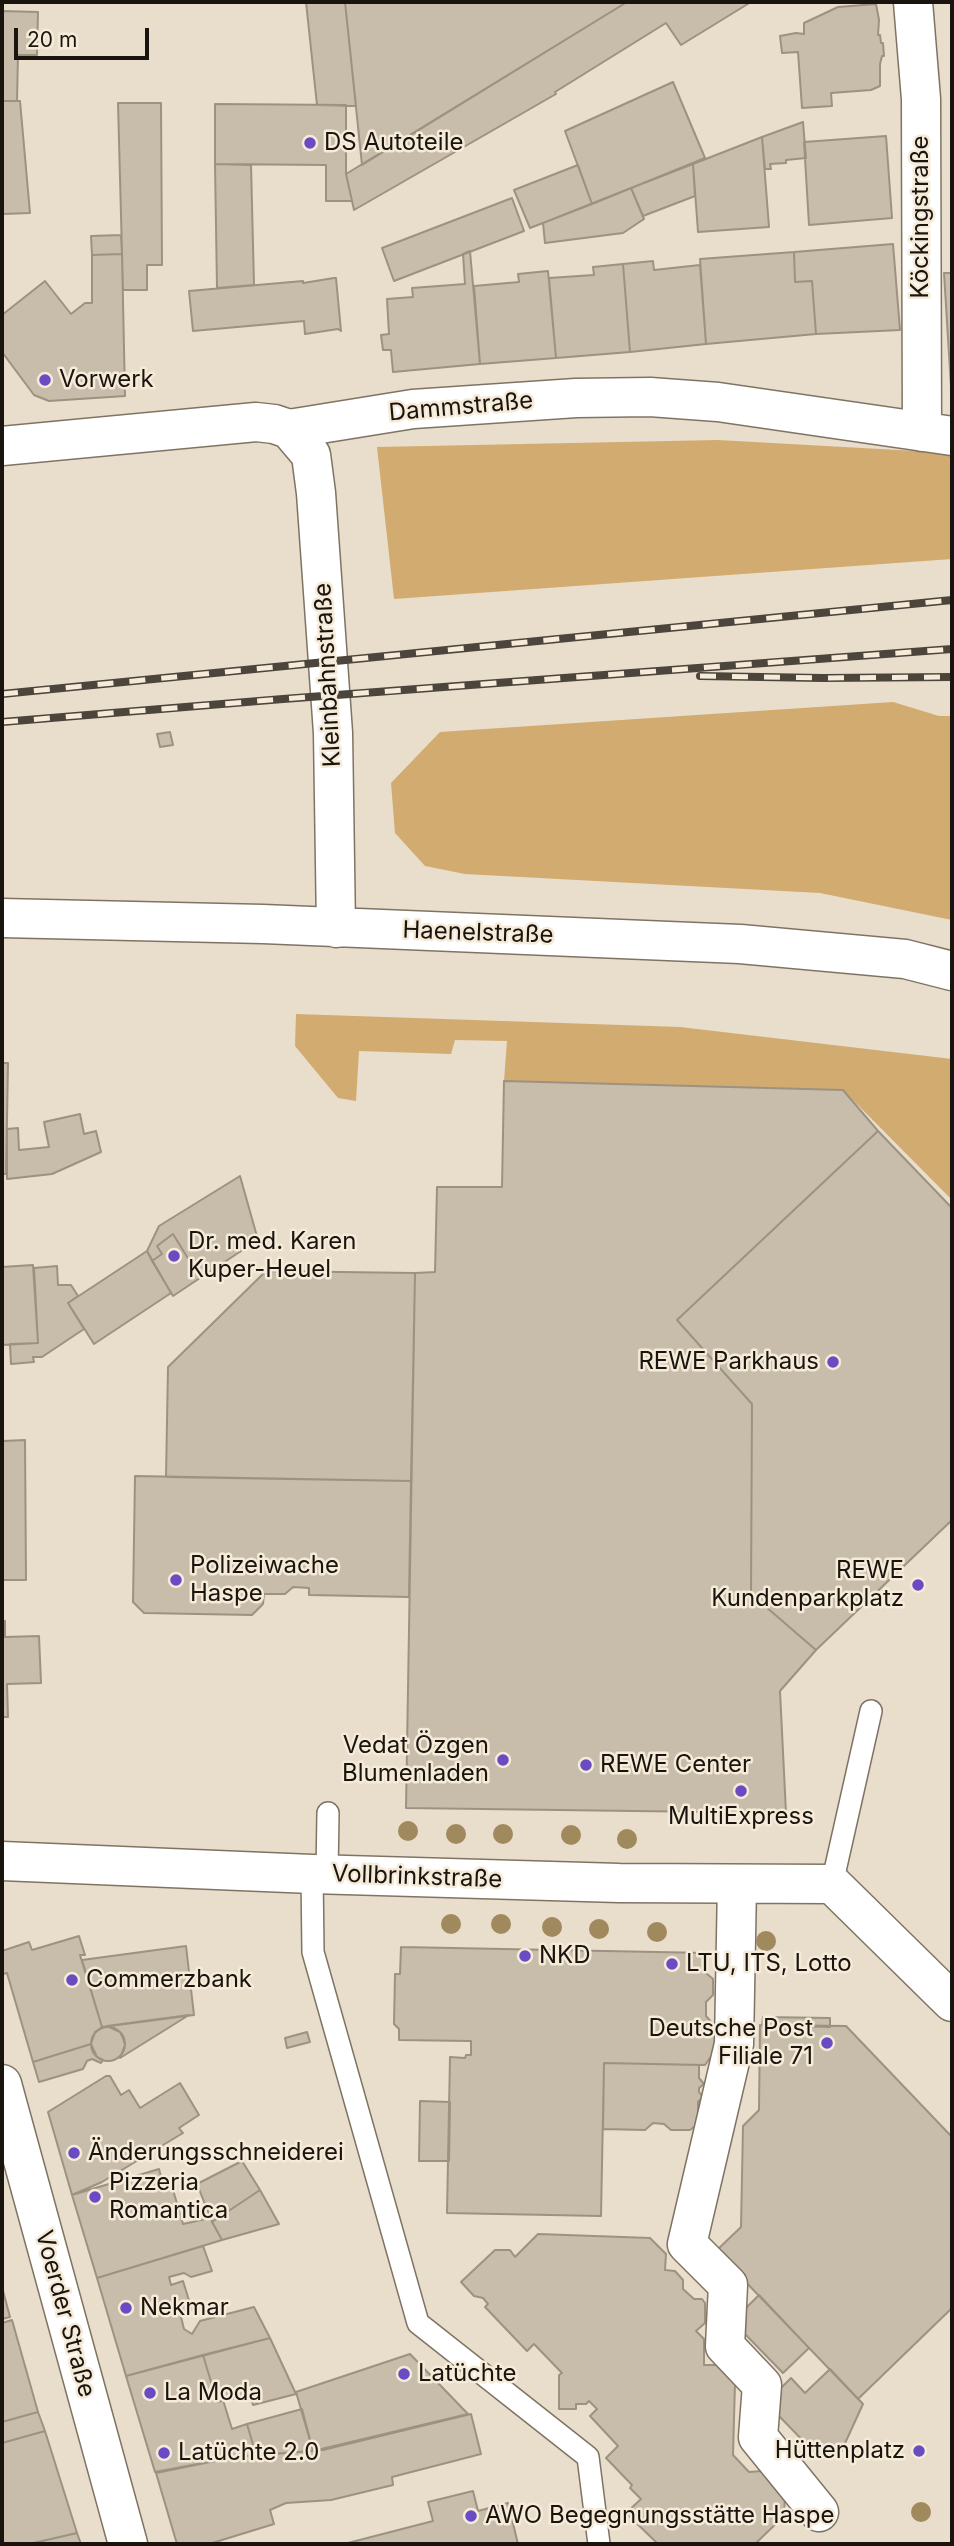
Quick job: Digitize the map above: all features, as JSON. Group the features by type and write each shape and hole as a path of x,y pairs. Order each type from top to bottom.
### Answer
{"street":[{"name":"Köckingstraße","path":"912,2 921,99 937,434"},
{"name":"Dammstraße","path":"2,446 256,422 289,429 413,409 576,398 650,397 718,402 937,434"},
{"name":"Kleinbahnstraße","path":"289,429 311,455 316,494 333,733 336,928"},
{"name":"Haenelstraße","path":"2,918 263,924 740,944 905,959 952,971"},
{"name":"Vollbrinkstraße","path":"2,1861 320,1874 832,1884"},
{"path":"737,1884 734,2044 687,2244 728,2285 724,2346 762,2385 758,2438 819,2512"},
{"path":"832,1884 952,2002"},
{"name":"Voerder Straße","path":"2,2084 128,2544"}],"lane":[{"path":"832,1884 872,1711"},
{"path":"328,1813 313,1952 418,2323 588,2457 599,2544"}],"shaded area":[{"path":"718,440 952,453 952,559 394,599 377,447"},
{"path":"893,702 939,716 952,716 952,920 820,893 465,874 425,866 395,833 391,783 440,732"},
{"path":"296,1014 680,1027 952,1059 952,1200 843,1090 504,1081 507,1041 455,1040 451,1054 359,1051 356,1101 338,1098 295,1046"}],"building":[{"path":"306,2 345,2 356,106 317,105"},
{"path":"345,2 627,2 362,165"},
{"path":"627,2 751,2 681,45 666,23 555,92 556,94 354,210 346,174"},
{"path":"876,4 878,35 883,43 884,56 880,64 880,86 871,90 831,93 832,106 802,108 798,52 782,53 780,36 804,34 804,23 838,7"},
{"path":"2,11 38,12 37,55 18,55 17,101 2,101"},
{"path":"673,82 705,158 592,204 565,131"},
{"path":"2,101 20,101 30,213 2,214"},
{"path":"118,103 161,103 162,265 147,265 147,290 123,290"},
{"path":"215,104 346,105 346,174 352,201 326,201 326,165 215,164"},
{"path":"803,122 806,158 770,164 771,169 765,169 762,137"},
{"path":"886,136 892,218 809,225 804,142"},
{"path":"762,137 769,227 698,232 693,164"},
{"path":"215,164 251,165 254,285 217,288"},
{"path":"693,164 695,196 643,216 631,188"},
{"path":"578,165 592,204 530,228 514,190"},
{"path":"631,188 644,219 623,233 545,243 543,223"},
{"path":"512,198 524,231 394,281 382,248"},
{"path":"121,235 122,254 92,255 91,236"},
{"path":"893,244 900,330 816,334 812,281 795,282 794,252"},
{"path":"470,251 480,364 393,372 391,350 383,350 381,335 389,334 387,299 413,297 412,288 465,284 463,254"},
{"path":"794,252 795,282 812,281 816,334 706,344 700,259"},
{"path":"122,254 125,396 49,401 34,395 2,352 2,315 45,281 71,314 85,303 92,303 92,255"},
{"path":"653,261 654,270 700,265 706,344 630,352 623,264"},
{"path":"623,264 630,352 556,358 549,278 594,275 593,267"},
{"path":"548,271 556,358 480,364 474,286 519,282 518,274"},
{"path":"944,273 952,273 952,403"},
{"path":"336,278 341,331 338,329 305,334 304,321 193,331 189,291"},
{"path":"170,732 173,745 160,747 157,734"},
{"path":"2,1063 8,1063 6,1174 2,1174"},
{"path":"504,1081 843,1090 878,1131 677,1320 752,1404 751,1594 816,1650 780,1691 786,1813 406,1808 415,1273 435,1272 437,1187 502,1187"},
{"path":"80,1114 84,1134 96,1131 101,1152 52,1174 7,1179 7,1129 18,1128 19,1150 49,1147 44,1122"},
{"name":"REWE Parkhaus","path":"878,1131 952,1208 952,1520 816,1650 751,1594 752,1404 677,1320"},
{"path":"240,1176 258,1240 200,1278 173,1234 157,1246 162,1254 152,1261 147,1251 159,1226"},
{"path":"173,1234 200,1278 173,1296 152,1261 162,1254 157,1246"},
{"path":"147,1251 171,1293 94,1344 68,1303"},
{"path":"33,1265 38,1343 2,1345 2,1267"},
{"path":"57,1266 58,1285 71,1285 78,1296 68,1303 84,1329 42,1357 33,1357 34,1362 11,1364 10,1344 38,1343 34,1268"},
{"path":"266,1271 415,1273 411,1481 166,1477 168,1367"},
{"path":"2,1430 3,1441 25,1440 26,1580 2,1580"},
{"path":"135,1476 411,1481 409,1597 309,1595 309,1588 293,1587 285,1594 264,1594 263,1604 252,1615 144,1613 133,1602"},
{"path":"2,1621 5,1621 5,1637 39,1636 41,1683 7,1684 8,1717 2,1717"},
{"path":"79,1936 85,1955 80,1955 102,2027 95,2032 91,2044 33,2062 7,1973 3,1974 2,1951 29,1942 32,1950"},
{"path":"186,1946 194,2015 102,2027 82,1960"},
{"path":"401,1947 707,1953 706,1973 713,1979 713,1995 706,2002 706,2016 718,2030 717,2048 705,2065 604,2063 601,2216 447,2213 450,2057 465,2058 466,2055 471,2055 471,2041 399,2040 399,2029 394,2024 395,1974 400,1974"},
{"path":"189,2015 120,2058 125,2045 123,2038 120,2032 107,2026"},
{"path":"763,2017 830,2018 830,2027 762,2025"},
{"path":"760,2025 846,2026 952,2137 952,2308 858,2399 716,2251 741,2227 743,2126 759,2110"},
{"path":"108,2027 120,2032 125,2044 120,2056 108,2061 96,2056 91,2044 96,2032"},
{"path":"307,2032 310,2042 287,2048 285,2038"},
{"path":"91,2044 97,2057 103,2060 101,2063 92,2059 87,2061 83,2069 39,2082 33,2062"},
{"path":"604,2063 699,2065 699,2078 704,2084 699,2088 703,2097 698,2102 698,2124 690,2130 671,2130 664,2124 653,2123 645,2130 603,2129"},
{"path":"110,2076 121,2095 129,2090 140,2108 180,2083 199,2115 179,2128 183,2133 102,2182 72,2195 48,2112"},
{"path":"420,2101 450,2102 449,2161 419,2161"},
{"path":"242,2161 260,2190 212,2222 197,2184"},
{"path":"159,2169 163,2185 171,2183 183,2224 210,2218 222,2240 97,2278 72,2195"},
{"path":"260,2190 279,2224 222,2240 212,2222"},
{"path":"538,2234 650,2238 666,2254 665,2270 675,2271 683,2280 683,2289 694,2299 702,2299 705,2303 705,2323 696,2331 704,2339 704,2365 717,2365 735,2383 733,2455 749,2472 762,2471 785,2495 784,2516 755,2544 658,2544 626,2513 641,2499 630,2488 632,2485 606,2458 618,2446 590,2416 597,2409 589,2401 586,2404 576,2404 576,2409 559,2409 559,2375 562,2373 534,2344 527,2351 485,2307 488,2304 483,2298 474,2296 461,2282 495,2250 510,2250 515,2257"},
{"path":"203,2246 212,2271 191,2277 184,2273 169,2277 171,2285 183,2281 192,2310 180,2313 184,2329 192,2334 200,2321 254,2307 270,2338 126,2376 97,2278"},
{"path":"2,2287 10,2317 2,2319"},
{"path":"759,2295 809,2348 783,2373 745,2334 746,2308"},
{"path":"12,2320 38,2412 2,2422 2,2323"},
{"path":"270,2338 296,2394 253,2405 250,2395 217,2402 203,2355"},
{"path":"410,2354 468,2414 313,2451 296,2392"},
{"path":"203,2355 217,2402 223,2400 232,2429 247,2424 256,2455 155,2472 126,2376"},
{"path":"830,2369 863,2404 841,2452 813,2451 779,2416 780,2389 791,2378 805,2393"},
{"path":"302,2409 313,2451 256,2455 247,2424"},
{"path":"38,2412 45,2431 2,2443 2,2422"},
{"path":"471,2414 481,2454 392,2477 393,2485 331,2500 286,2503 270,2510 274,2524 209,2544 177,2544 156,2473 235,2457 323,2450"},
{"path":"45,2431 77,2533 29,2544 2,2544 2,2443"},
{"name":"AWO Begegnungsstätte Haspe","path":"473,2491 478,2511 508,2503 518,2544 344,2544 433,2521 428,2502"},
{"path":"77,2533 81,2544 29,2544"}],"railway":[{"path":"2,694 952,600"},
{"path":"2,722 952,649"},
{"path":"700,676 952,677"}],"place":[{"name":"DS Autoteile","path":"310,143"},
{"name":"Vorwerk","path":"45,380"},
{"name":"Dr. med. Karen Kuper-Heuel","path":"174,1256"},
{"name":"REWE Parkhaus","path":"833,1362"},
{"name":"Polizeiwache Haspe","path":"176,1580"},
{"name":"REWE Kundenparkplatz","path":"918,1585"},
{"name":"Vedat Özgen Blumenladen","path":"503,1760"},
{"name":"REWE Center","path":"586,1765"},
{"name":"MultiExpress","path":"741,1791"},
{"name":"NKD","path":"525,1956"},
{"name":"LTU, ITS, Lotto","path":"672,1964"},
{"name":"Commerzbank","path":"72,1980"},
{"name":"Deutsche Post Filiale 71","path":"827,2043"},
{"name":"Änderungsschneiderei","path":"74,2153"},
{"name":"Pizzeria Romantica","path":"95,2197"},
{"name":"Nekmar","path":"126,2308"},
{"name":"Latüchte","path":"404,2374"},
{"name":"La Moda","path":"150,2393"},
{"name":"Hüttenplatz","path":"919,2451"},
{"name":"Latüchte 2.0","path":"164,2453"},
{"name":"AWO Begegnungsstätte Haspe","path":"471,2516"}]}
